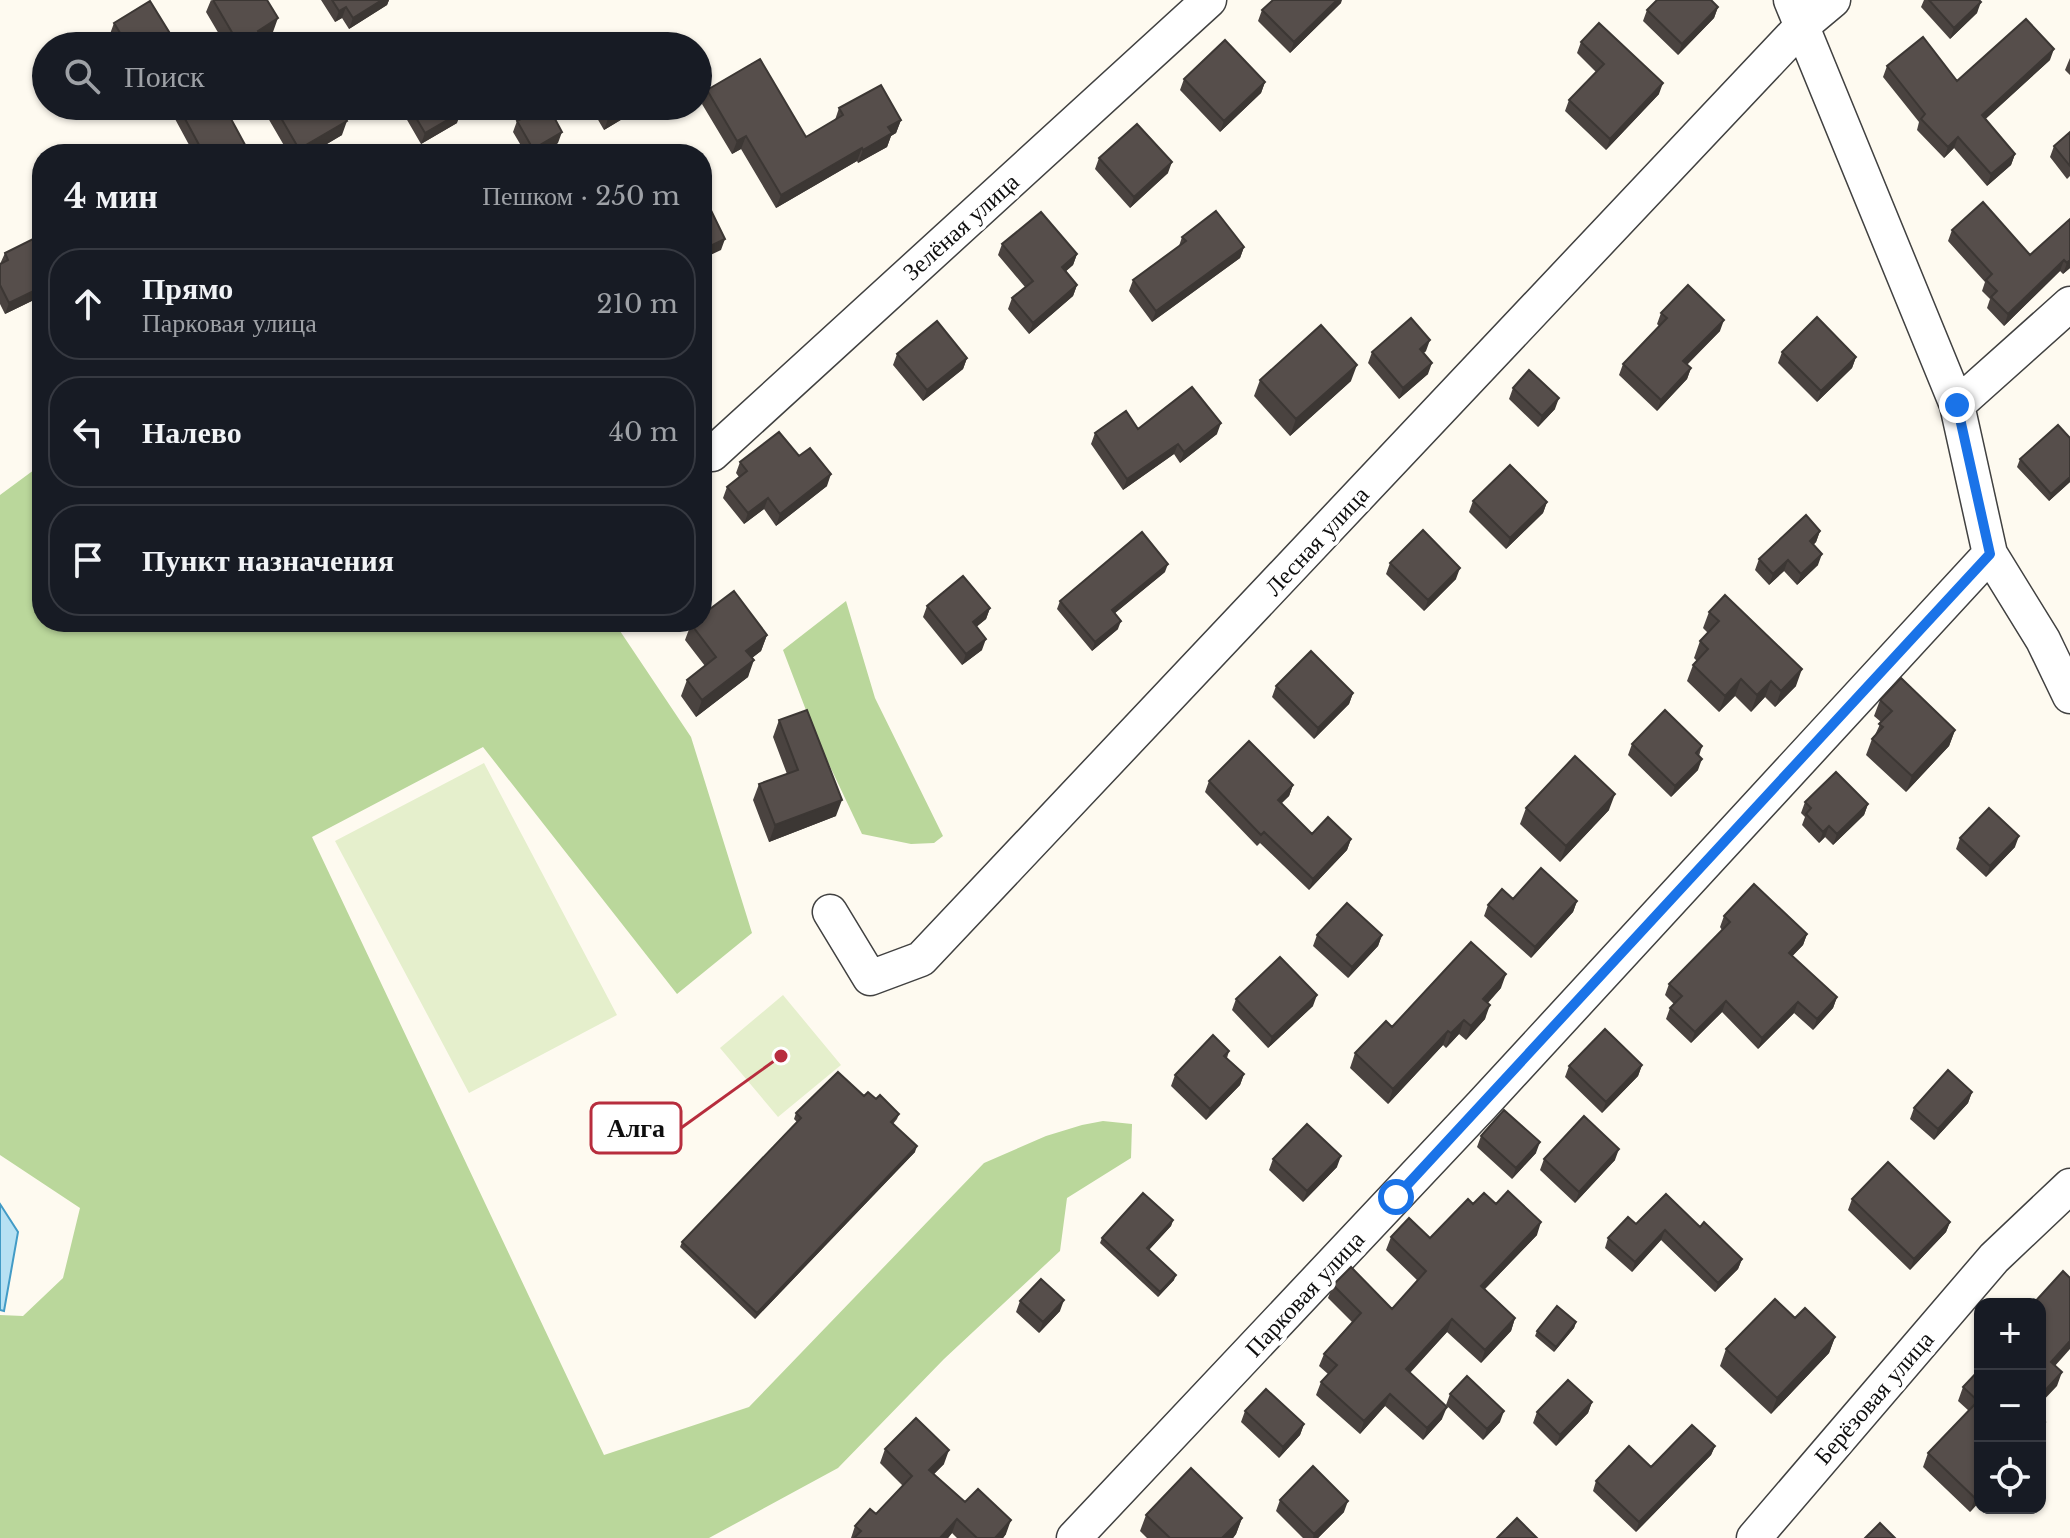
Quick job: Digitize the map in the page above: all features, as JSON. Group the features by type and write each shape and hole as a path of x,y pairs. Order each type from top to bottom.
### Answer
{"street":[{"name":"Зелёная улица","path":"712,454 1209,0"},
{"path":"1833,0 1797,13 1957,405 1990,554 2043,640 2070,696"},
{"name":"Лесная улица","path":"830,912 870,978 921,959 1797,13"},
{"path":"1957,405 2070,304"},
{"name":"Парковая улица","path":"1074,1538 1493,1093 1990,554"},
{"name":"Берёзовая улица","path":"1754,1538 1994,1258 2070,1186"}],"green space":[{"path":"32,471 32,632 621,632 691,737 752,933 677,994 483,747 312,837 604,1455 749,1407 984,1163 1046,1136 1103,1121 1132,1124 1131,1158 1067,1198 1060,1251 944,1359 838,1468 709,1538 0,1538 0,1315 23,1316 63,1278 80,1208 0,1155 0,495"},
{"path":"846,601 875,698 943,836 934,843 911,844 862,834 817,739 783,650"},
{"path":"484,763 617,1015 469,1093 335,841"},
{"path":"783,995 841,1065 778,1117 720,1048"}],"water":[{"path":"0,1204 18,1232 4,1311 0,1310"}],"building":[{"path":"213,0 267,0 278,18 259,32 232,32"},
{"path":"332,0 382,0 353,18 346,7 339,11"},
{"path":"1273,0 1337,0 1294,42 1262,10"},
{"path":"1657,0 1711,0 1718,7 1682,44 1647,10"},
{"path":"1929,0 1979,0 1981,2 1954,28"},
{"path":"150,1 169,32 119,32 114,23"},
{"path":"2026,19 2054,49 1982,115 2015,154 1991,174 1958,137 1948,147 1921,119 1925,114 1887,66 1923,37 1957,81"},
{"path":"1599,23 1663,83 1610,139 1569,100 1604,64 1581,42"},
{"path":"1225,40 1265,82 1224,121 1184,79"},
{"path":"760,59 806,137 843,115 839,108 881,85 901,120 888,127 892,133 781,195 746,136 737,141 712,98 712,87"},
{"path":"186,120 232,120 245,144 199,144"},
{"path":"282,120 347,121 308,144 296,144"},
{"path":"417,120 447,120 425,133"},
{"path":"556,120 562,132 542,144 530,144 517,121"},
{"path":"1137,124 1172,162 1134,197 1099,158"},
{"path":"2070,132 2070,166 2054,146"},
{"path":"1983,202 2030,255 2070,219 2070,260 2067,263 2064,260 2008,314 1991,297 1997,291 1986,280 1992,274 1952,230"},
{"path":"1216,211 1244,247 1156,311 1133,280 1186,241 1182,237"},
{"path":"712,212 725,239 712,245"},
{"path":"1041,212 1077,254 1062,267 1077,285 1033,323 1012,298 1033,281 1002,244"},
{"path":"32,240 32,292 9,303 0,285 0,264 8,260 5,253"},
{"path":"1688,285 1724,320 1683,361 1691,368 1661,400 1623,364 1667,318 1661,313"},
{"path":"1817,317 1856,357 1821,391 1782,352"},
{"path":"1411,318 1430,340 1420,349 1432,363 1403,388 1372,352"},
{"path":"937,321 967,358 927,390 897,354"},
{"path":"1321,325 1357,365 1296,419 1260,380"},
{"path":"1529,370 1559,398 1542,416 1513,388"},
{"path":"1192,387 1221,423 1184,452 1178,444 1127,479 1095,433 1126,411 1138,429"},
{"path":"2058,425 2070,438 2070,477 2051,494 2020,459"},
{"path":"779,432 799,456 810,448 831,474 780,514 768,498 748,513 727,487 747,471 740,462"},
{"path":"1510,465 1547,502 1510,538 1473,501"},
{"path":"1806,515 1820,531 1810,541 1822,554 1801,574 1788,560 1773,574 1759,559"},
{"path":"1423,530 1460,568 1428,600 1390,563"},
{"path":"1142,532 1168,564 1112,610 1121,621 1095,642 1060,601"},
{"path":"963,576 990,608 973,622 986,639 966,654 927,606"},
{"path":"734,591 767,635 746,651 754,660 702,700 687,680 716,657 697,632 712,632 712,608"},
{"path":"1725,595 1802,669 1781,691 1771,681 1757,695 1741,679 1725,696 1693,665 1708,649 1700,641 1719,621 1709,612"},
{"path":"1311,651 1353,693 1318,728 1276,686"},
{"path":"1901,678 1955,730 1912,776 1872,739 1883,727 1879,724 1892,711 1880,700"},
{"path":"807,710 842,800 775,825 759,784 798,770 779,720"},
{"path":"1665,710 1702,746 1696,753 1702,759 1675,786 1632,744"},
{"path":"1249,741 1293,785 1278,800 1312,834 1328,817 1351,839 1313,879 1264,832 1261,835 1209,781"},
{"path":"1575,756 1615,794 1566,846 1526,808"},
{"path":"1836,772 1868,804 1837,834 1829,826 1823,832 1806,814 1811,808 1805,802"},
{"path":"1989,808 2019,836 1990,866 1960,838"},
{"path":"1541,868 1577,901 1535,947 1488,905 1502,889 1513,899"},
{"path":"1754,884 1807,934 1789,953 1837,997 1817,1019 1798,1002 1762,1038 1726,1001 1695,1032 1670,1008 1682,996 1669,984 1730,922 1724,916"},
{"path":"1347,903 1382,935 1352,967 1317,935"},
{"path":"1471,942 1506,974 1483,999 1490,1005 1471,1026 1464,1020 1451,1033 1448,1031 1393,1089 1355,1053 1386,1021 1392,1027"},
{"path":"1280,957 1317,995 1272,1037 1236,999"},
{"path":"1605,1029 1642,1065 1606,1102 1569,1066"},
{"path":"1213,1035 1229,1051 1224,1056 1244,1074 1210,1109 1175,1075"},
{"path":"1948,1070 1972,1092 1938,1129 1914,1108"},
{"path":"838,1072 864,1096 868,1092 876,1099 880,1095 899,1114 891,1122 917,1146 757,1313 682,1242 801,1118 796,1113"},
{"path":"1504,1110 1540,1142 1516,1168 1481,1136"},
{"path":"1584,1116 1619,1149 1579,1192 1544,1159"},
{"path":"1307,1124 1341,1156 1307,1191 1273,1159"},
{"path":"1888,1162 1950,1222 1914,1259 1852,1199"},
{"path":"1508,1191 1541,1222 1481,1286 1515,1318 1485,1350 1452,1319 1406,1369 1447,1407 1427,1428 1390,1394 1364,1421 1321,1382 1337,1365 1324,1354 1361,1313 1333,1285 1351,1267 1392,1309 1426,1271 1391,1237 1409,1218 1430,1238 1468,1199 1473,1204 1484,1193 1496,1204"},
{"path":"1143,1193 1173,1220 1147,1248 1176,1275 1160,1292 1102,1238"},
{"path":"1666,1194 1700,1227 1704,1222 1742,1259 1718,1283 1665,1230 1635,1262 1608,1238 1628,1217 1636,1224"},
{"path":"2063,1271 2070,1278 2070,1341 2051,1362 2062,1372 2046,1389 2046,1298 2038,1298"},
{"path":"1041,1279 1064,1300 1043,1322 1020,1301"},
{"path":"1775,1299 1795,1318 1805,1308 1835,1337 1777,1398 1726,1349"},
{"path":"1557,1306 1576,1322 1556,1347 1537,1331"},
{"path":"1974,1375 1974,1397 1963,1387"},
{"path":"1467,1376 1504,1411 1487,1429 1450,1394"},
{"path":"1568,1380 1592,1402 1560,1435 1537,1412"},
{"path":"1266,1389 1304,1424 1283,1447 1245,1411"},
{"path":"1974,1405 1974,1497 1928,1453"},
{"path":"916,1418 949,1450 929,1470 965,1502 978,1489 1011,1520 995,1538 977,1538 957,1519 940,1538 854,1538 861,1531 855,1526 870,1509 876,1514 912,1476 885,1449"},
{"path":"1692,1425 1715,1446 1639,1522 1596,1481 1629,1446 1651,1467"},
{"path":"1313,1466 1348,1501 1314,1534 1280,1500"},
{"path":"1191,1468 1242,1518 1222,1538 1170,1538 1146,1515"},
{"path":"1517,1518 1537,1538 1497,1538"},
{"path":"1880,1523 1895,1538 1865,1538"}],"place":[{"name":"Алга","path":"781,1056"}],"route":[{"path":"1396,1197 1990,554 1957,405"}]}
